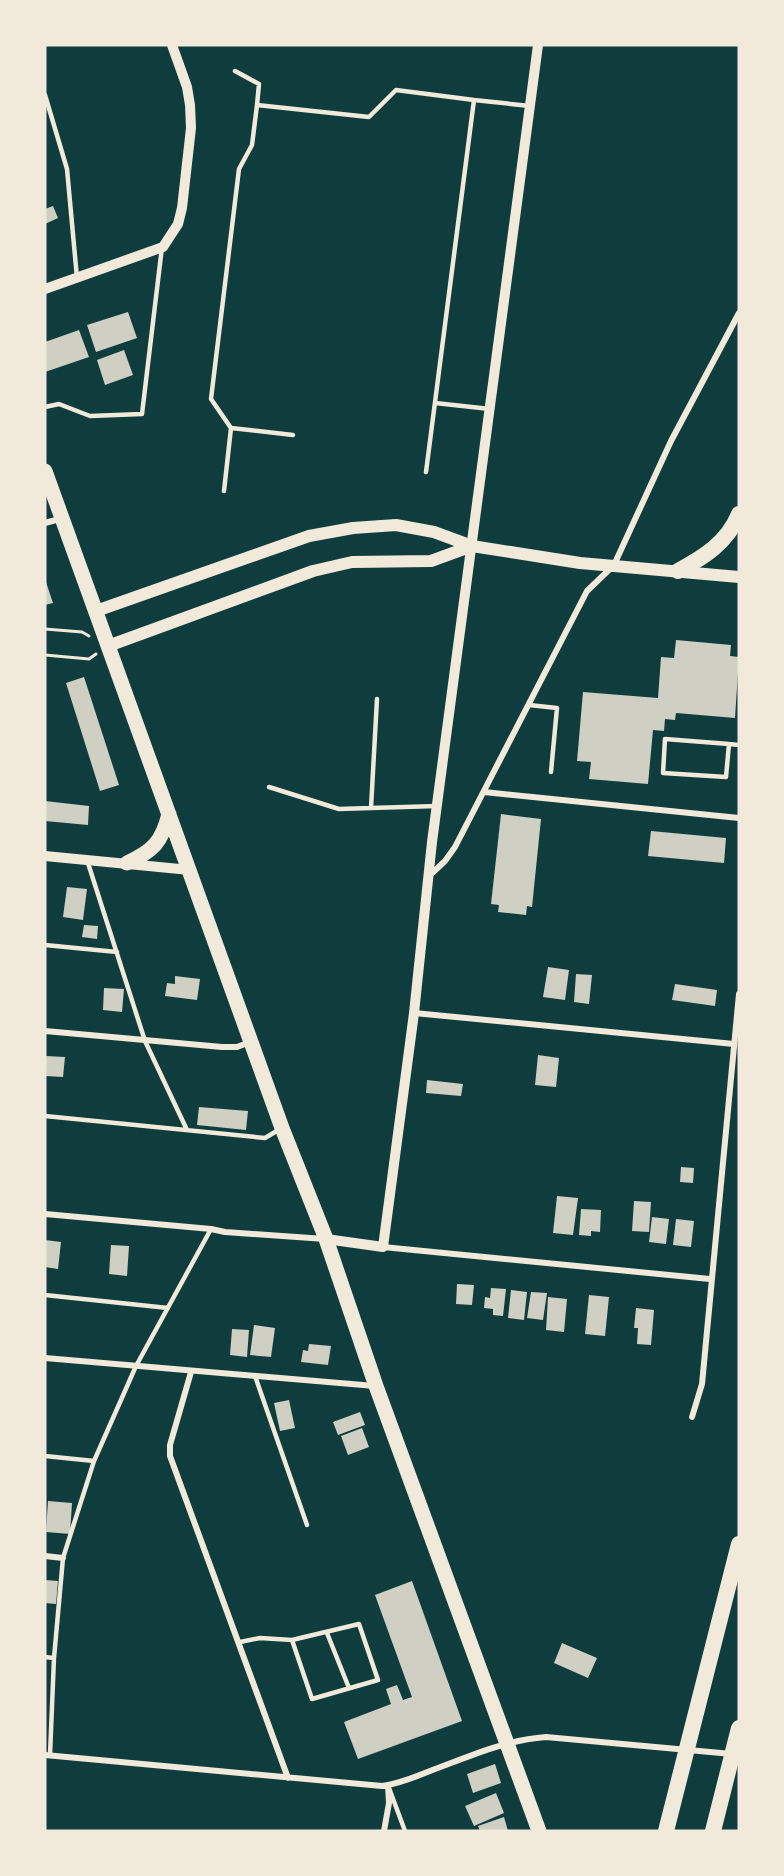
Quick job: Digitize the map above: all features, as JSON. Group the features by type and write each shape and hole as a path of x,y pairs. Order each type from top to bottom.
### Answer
{"highway":[{"path":"678,571 710,552 724,540 739,514"},
{"path":"666,1831 739,1544"},
{"path":"713,1831 738,1730"}],"main road":[{"path":"45,471 282,1128 326,1239 376,1386 539,1831"},
{"path":"96,611 300,539 353,528 396,525 434,532 472,546 580,563 739,577"},
{"path":"108,646 313,571 352,562 431,561 472,546"},
{"path":"127,863 143,856 159,842 169,814"}],"street":[{"path":"45,289 162,247 178,225 191,128 187,87 172,45"},
{"path":"383,1247 414,1013 437,806 538,45"},
{"path":"428,877 455,848 587,591 614,565 671,441 739,313"},
{"path":"45,523 63,518"},
{"path":"483,792 739,818"},
{"path":"45,856 189,870"},
{"path":"692,1417 702,1384 710,1279 739,994"},
{"path":"414,1013 734,1044"},
{"path":"45,1031 222,1047 237,1047 251,1042"},
{"path":"45,1214 211,1229 225,1233 326,1239 383,1247 710,1279"},
{"path":"45,1358 376,1386"},
{"path":"191,1372 170,1445 171,1456 288,1778"},
{"path":"45,1556 63,1558"},
{"path":"48,1755 288,1778 388,1785 508,1743 546,1737 739,1754"},
{"path":"384,1831 389,1803 388,1785"}],"lane":[{"path":"224,491 231,428 211,399 239,169 252,145 259,84 235,71"},
{"path":"257,105 369,117 396,90 530,106"},
{"path":"45,95 67,169 77,278"},
{"path":"426,472 474,100"},
{"path":"45,407 59,404 90,416 142,414 162,247"},
{"path":"435,403 490,409"},
{"path":"231,428 293,435"},
{"path":"371,808 377,699"},
{"path":"529,705 557,708 551,772"},
{"path":"729,744 726,777 663,773 665,739 729,744 739,745"},
{"path":"269,787 339,809 437,806"},
{"path":"87,860 146,1041 187,1130"},
{"path":"45,945 117,951"},
{"path":"45,1116 265,1138 282,1128"},
{"path":"48,1755 63,1558 94,1461 136,1366 211,1229"},
{"path":"45,1295 168,1308"},
{"path":"255,1376 307,1525"},
{"path":"45,1456 94,1461"},
{"path":"240,1642 260,1638 292,1640 359,1624 378,1680 312,1699 292,1640"},
{"path":"327,1633 349,1688"},
{"path":"45,1658 54,1658"},
{"path":"388,1785 405,1831"}],"path":[{"path":"45,629 81,632 108,646 89,659 45,655"}],"building":[{"path":"53,206 58,218 45,224 45,209"},
{"path":"128,312 137,338 96,352 87,325"},
{"path":"79,330 89,357 45,372 45,342"},
{"path":"124,350 133,375 105,385 97,360"},
{"path":"45,579 53,603 45,605"},
{"path":"676,640 731,645 730,656 739,657 735,718 676,713 675,720 665,719 664,731 653,730 648,784 589,779 591,762 577,761 583,692 658,698 661,657 674,658"},
{"path":"84,677 119,785 100,791 66,683"},
{"path":"45,801 89,806 88,825 45,821"},
{"path":"501,814 541,819 532,907 527,906 526,915 498,912 499,905 491,904"},
{"path":"651,831 726,838 724,863 648,856"},
{"path":"67,887 87,889 83,920 63,917"},
{"path":"84,925 98,926 97,939 82,937"},
{"path":"548,967 569,970 565,1000 543,997"},
{"path":"576,974 592,975 589,1004 574,1002"},
{"path":"175,976 200,979 197,1000 165,996 167,983 175,984"},
{"path":"675,984 717,990 715,1006 672,1000"},
{"path":"104,988 124,989 122,1012 103,1010"},
{"path":"538,1055 559,1058 556,1087 535,1085"},
{"path":"46,1056 65,1057 63,1077 45,1076"},
{"path":"427,1080 463,1084 461,1096 426,1093"},
{"path":"199,1107 248,1111 246,1130 197,1125"},
{"path":"681,1167 694,1168 693,1183 680,1182"},
{"path":"557,1196 578,1198 573,1235 553,1233"},
{"path":"634,1201 651,1202 649,1232 632,1231"},
{"path":"581,1209 601,1210 600,1232 591,1231 591,1236 579,1235"},
{"path":"652,1217 669,1219 666,1244 649,1242"},
{"path":"676,1219 694,1221 691,1247 673,1245"},
{"path":"45,1240 61,1242 58,1269 45,1267"},
{"path":"111,1245 129,1246 127,1276 109,1274"},
{"path":"457,1284 474,1285 472,1305 456,1304"},
{"path":"491,1288 506,1289 503,1316 493,1315 493,1309 484,1308 485,1297 490,1298"},
{"path":"511,1290 527,1292 524,1320 508,1318"},
{"path":"531,1292 547,1293 543,1320 527,1318"},
{"path":"589,1295 609,1297 605,1336 585,1334"},
{"path":"548,1297 567,1299 564,1332 546,1330"},
{"path":"636,1308 654,1310 651,1345 637,1344 638,1328 634,1328"},
{"path":"254,1325 275,1328 271,1357 250,1355"},
{"path":"232,1329 249,1330 247,1357 230,1355"},
{"path":"309,1344 331,1346 328,1365 301,1362 303,1350 308,1351"},
{"path":"289,1400 295,1428 280,1431 274,1403"},
{"path":"360,1412 365,1425 338,1435 333,1422"},
{"path":"362,1428 369,1447 348,1455 341,1436"},
{"path":"48,1501 72,1503 70,1534 46,1532"},
{"path":"45,1580 58,1581 56,1604 45,1603"},
{"path":"412,1581 462,1721 358,1759 344,1722 391,1704 386,1689 397,1685 403,1700 412,1697 375,1595"},
{"path":"562,1643 597,1658 588,1678 554,1663"},
{"path":"495,1764 501,1783 473,1793 467,1774"},
{"path":"496,1793 504,1813 474,1826 465,1806"},
{"path":"504,1817 508,1831 480,1831 478,1826"}]}
